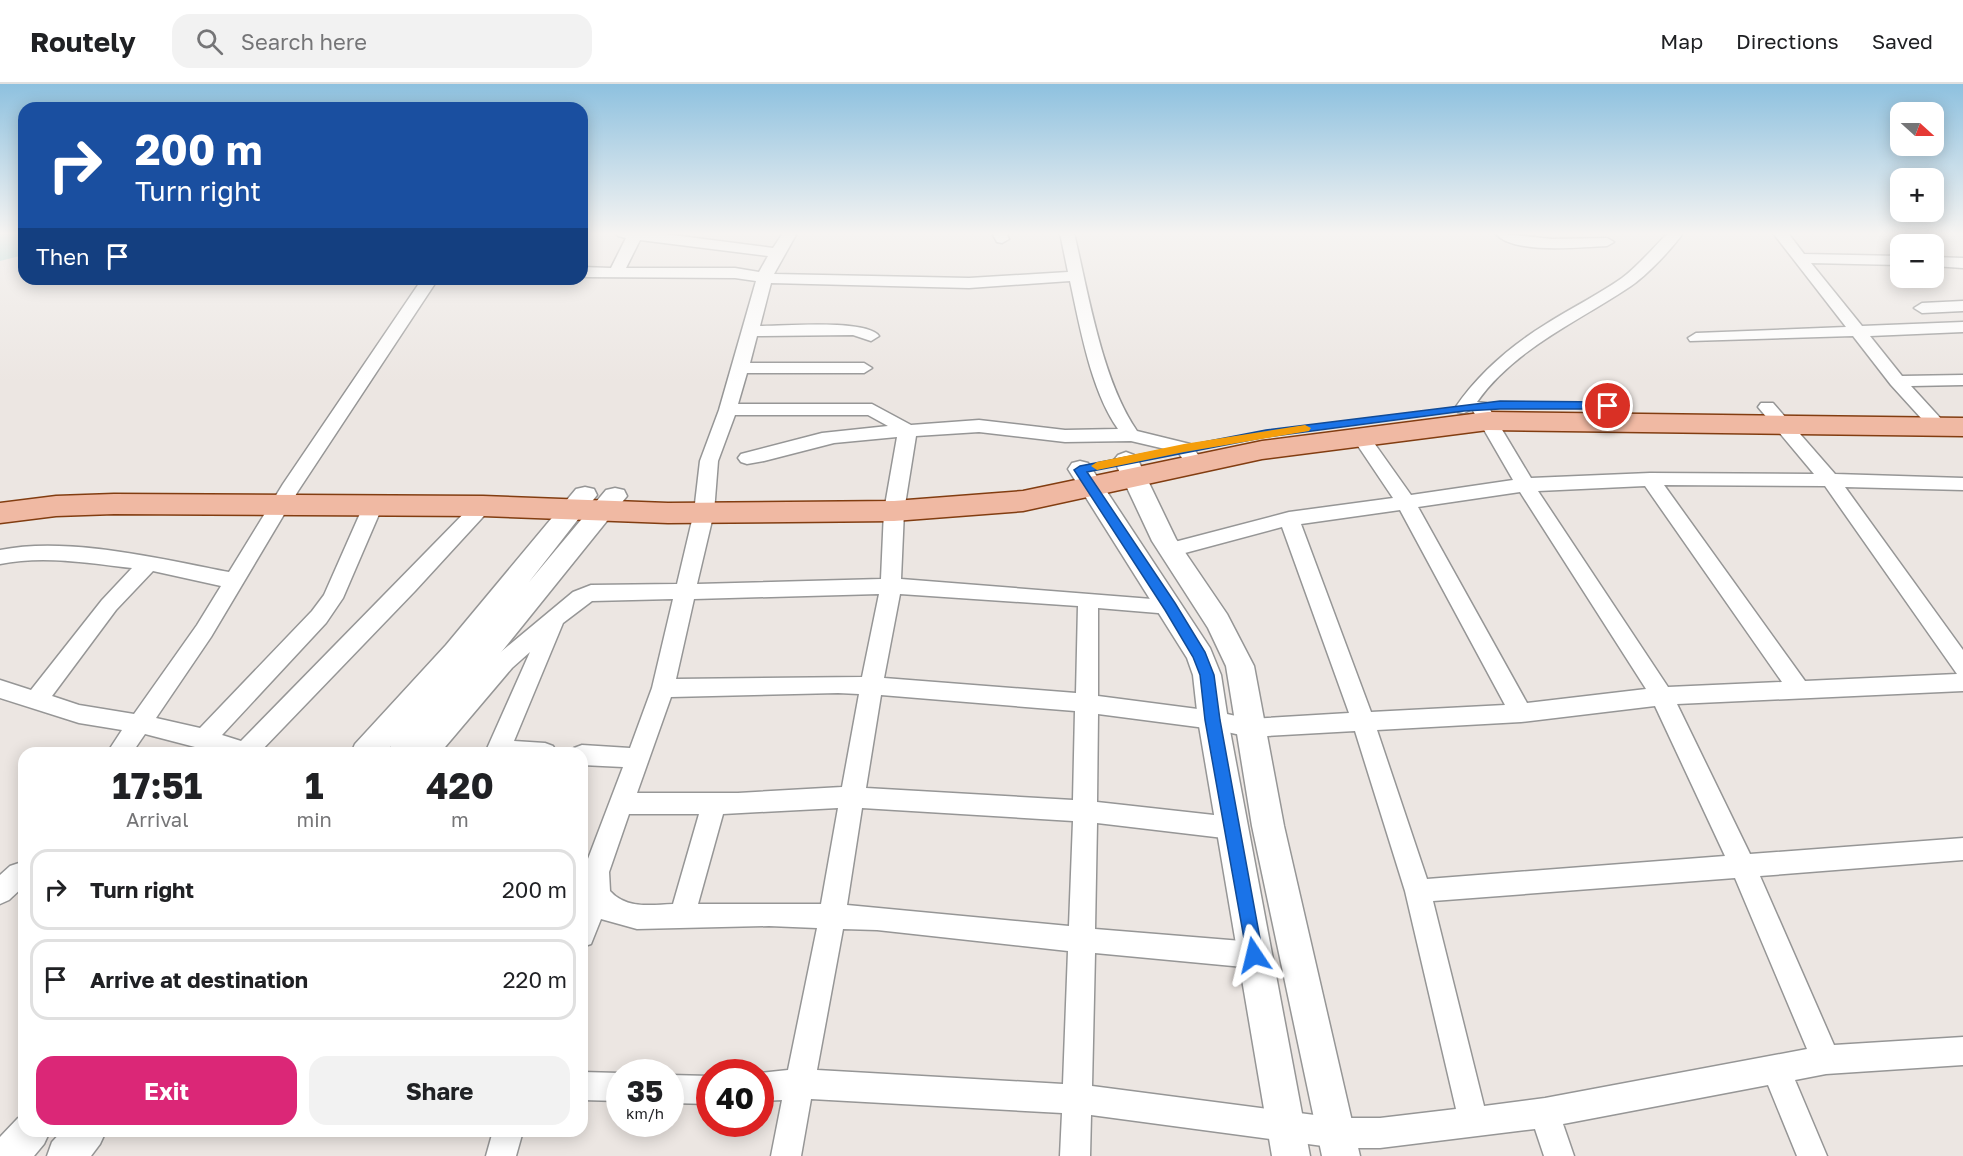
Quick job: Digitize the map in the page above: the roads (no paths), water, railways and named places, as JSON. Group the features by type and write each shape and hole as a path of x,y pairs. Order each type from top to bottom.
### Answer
{"main road":[{"path":"1190,456 1266,434 1477,412 1774,415 1941,420 1963,410"},
{"path":"0,513 56,506 284,497 594,502 668,513 705,503 1023,501 1086,479 1131,458 1262,450 1361,437 1477,412"},
{"path":"0,491 71,485 284,497 373,505 483,506 594,502"}],"street":[{"path":"588,919 597,896 596,872 663,688 687,590 705,503 710,461 728,410 764,283"},
{"path":"1079,283 1093,347 1131,458 1170,550 1234,650 1240,666 1250,728 1295,951 1339,1144"},
{"path":"1625,283 1549,329 1513,356 1478,388 1477,412 1662,696 1743,867 1826,1060"},
{"path":"1819,283 1897,381 1941,420"},
{"path":"124,747 204,631 284,497 426,285"},
{"path":"1922,308 1963,306"},
{"path":"1696,338 1963,327"},
{"path":"751,331 853,330 868,333 871,336"},
{"path":"740,368 864,368"},
{"path":"1897,381 1963,380"},
{"path":"728,410 872,409 908,431"},
{"path":"1774,415 1830,480 1963,666"},
{"path":"747,458 773,455 799,445 828,438 953,426 979,426 1065,436 1131,458 1190,456"},
{"path":"786,1156 832,917 871,686 891,586 895,502 903,448 908,431"},
{"path":"1361,437 1405,501 1521,713"},
{"path":"1086,479 1170,606 1200,656 1207,675 1212,720 1291,1156"},
{"path":"1170,550 1289,519 1525,485 1650,479 1830,480 1963,484"},
{"path":"1650,479 1800,690"},
{"path":"371,747 594,502"},
{"path":"407,747 594,502"},
{"path":"204,739 319,616 333,598 373,505"},
{"path":"251,747 483,506"},
{"path":"1289,519 1364,724 1418,891 1473,1121"},
{"path":"0,557 30,553 149,563 234,581"},
{"path":"37,699 109,605 149,563"},
{"path":"431,747 504,662 580,597 591,593 687,590 786,591 891,586 1170,606"},
{"path":"1075,1156 1083,940 1088,600"},
{"path":"500,747 555,620"},
{"path":"663,688 838,684 871,686 1086,703 1212,720 1250,728 1364,724 1521,713 1662,696 1963,682"},
{"path":"0,689 79,714 141,724 227,747"},
{"path":"588,755 638,758"},
{"path":"622,804 852,797 1085,811 1232,828"},
{"path":"682,916 714,803"},
{"path":"1418,891 1963,849"},
{"path":"0,892 14,873"},
{"path":"597,896 610,911 637,917 769,914 877,918 1254,955"},
{"path":"774,1086 800,1084 1077,1098 1286,1126 1339,1144 1380,1133 1545,1113 1826,1060 1963,1051"},
{"path":"1775,1068 1812,1156"},
{"path":"588,1086 606,1087"},
{"path":"1545,1113 1558,1156"},
{"path":"9,1156 26,1137"},
{"path":"66,1156 82,1137"},
{"path":"501,1156 506,1137"}]}
